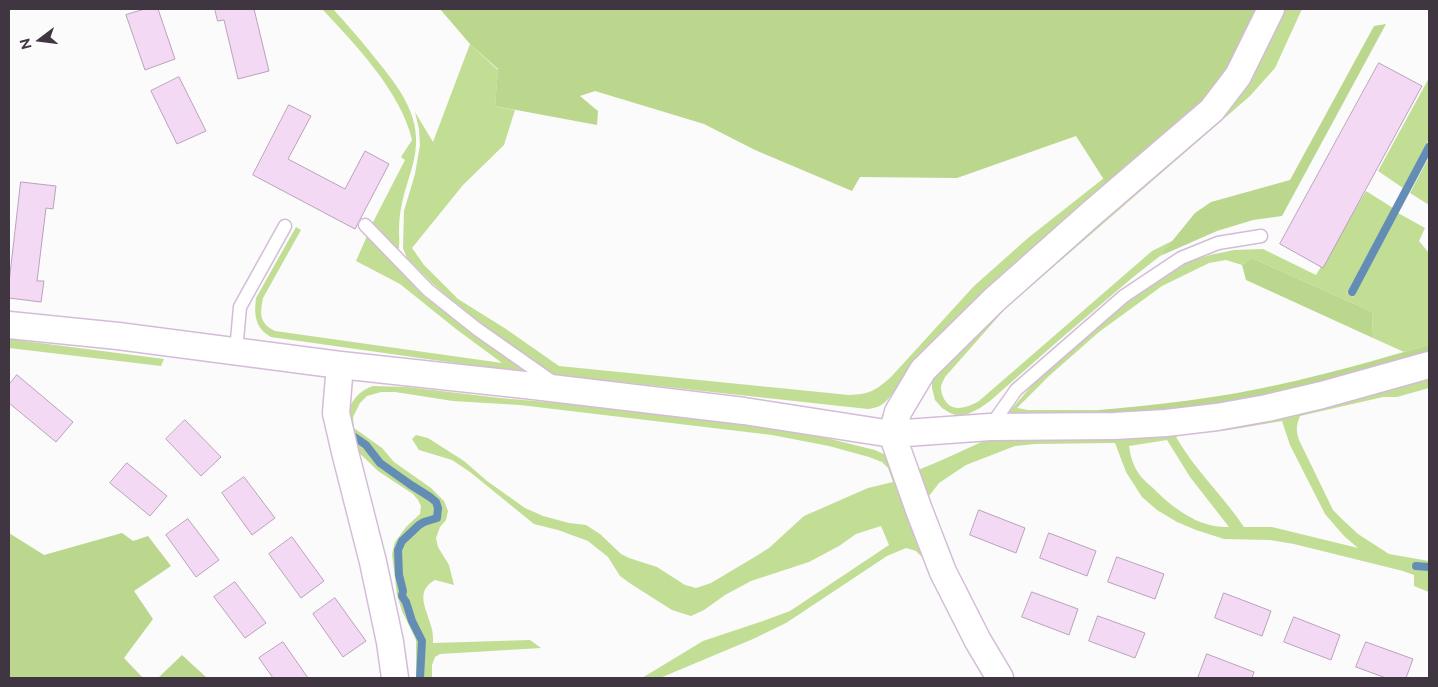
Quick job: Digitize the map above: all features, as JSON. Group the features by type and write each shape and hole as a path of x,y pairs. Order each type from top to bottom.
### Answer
{"street":[{"path":"1000,678 978,641 943,572 919,510 892,434 898,412 923,370 994,300 1212,110 1238,76 1271,9"},
{"path":"9,326 118,336 340,365 744,411 892,434 990,427 1114,426 1166,423 1217,417 1322,395 1429,364"},
{"path":"340,365 336,413 373,562 390,642 395,678"}],"lane":[{"path":"365,225 428,290 476,329 562,389"},
{"path":"236,351 240,307 285,226"},
{"path":"990,427 1016,390 1124,296 1181,258 1218,243 1261,236"}],"green space":[{"path":"322,9 333,9 362,42 395,84 413,118 416,144 401,210 398,253 371,226 405,160 401,157 412,140 398,104 387,87 362,53"},
{"path":"440,9 1259,9 1213,96 1108,186 1076,136 957,178 860,177 852,191 755,150 704,124 595,91 580,96 598,111 597,125 495,106 498,69 470,44"},
{"path":"1278,9 1302,9 1275,68 1250,96 1005,309 945,377 941,391 946,402 950,406 959,408 979,401 1152,251 1174,240 1160,256 1058,341 990,401 968,414 958,416 942,408 935,400 932,379"},
{"path":"1386,24 1282,216 1253,220 1217,231 1160,256 1195,213 1211,202 1290,180 1374,26"},
{"path":"470,44 498,70 495,106 515,110 504,145 463,185 412,248 424,265 458,299 506,329 559,366 849,395 867,393 876,389 891,377 974,286 1028,238 1104,178 1108,186 898,386 886,402 874,408 868,409 629,383 557,378 472,318 407,258 403,248 404,211 415,174 420,145 415,112 433,142"},
{"path":"1429,78 1429,139 1403,188 1378,171"},
{"path":"1429,157 1429,205 1410,193"},
{"path":"1366,191 1393,208 1347,293 1353,297 1398,213 1425,228 1419,241 1429,253 1429,345 1404,352 1373,338 1372,312 1252,258 1242,265 1226,260 1209,263 1162,286 1099,332 1049,376 1017,408 1028,410 1099,410 1098,417 1016,415 1009,412 1034,383 1084,338 1151,283 1190,261 1234,250 1263,249 1316,275"},
{"path":"296,227 301,230 263,298 262,317 263,321 270,328 275,331 502,363 400,284 356,261 367,236 424,296 489,346 533,374 271,337 262,330 257,320 255,310 256,298"},
{"path":"1252,258 1372,312 1373,338 1246,280 1242,265"},
{"path":"9,339 164,359 161,366 9,348"},
{"path":"1429,345 1429,354 1262,397 1203,408 1098,417 1099,410 1233,394 1277,385"},
{"path":"1429,372 1429,388 1397,397 1383,397 1300,416 1297,434 1333,510 1358,534 1389,554 1429,561 1429,565 1416,563 1411,567 1429,569 1429,592 1414,586 1414,575 1403,571 1294,544 1270,540 1224,539 1177,522 1157,510 1142,497 1126,472 1115,443 1015,446 966,465 939,483 929,496 922,486 918,470 986,440","holes":["1282,421 1290,445 1325,514 1344,536 1358,548 1272,527 1244,527 1192,461 1176,437","1167,440 1190,477 1229,527 1207,524 1188,516 1162,496 1138,472 1132,460 1129,446"]},
{"path":"373,386 407,387 500,398 662,412 798,431 875,450 894,459 926,561 916,551 906,548 887,556 786,623 660,678 642,678 703,641 790,611 889,545 881,526 856,534 839,546 809,562 751,581 691,616 672,610 620,576 608,557 588,541 534,524 470,472 452,460 419,450 412,439 416,435 428,438 464,461 487,481 525,508 543,516 569,523 586,525 600,534 621,554 657,567 685,585 696,588 711,583 769,548 804,516 868,488 893,482 888,468 882,462 869,457 829,446 772,435 520,405 453,401 395,392 381,392 367,396 360,403 353,417 354,428 382,448 394,462 431,488 444,501 448,511 446,520 440,527 436,538 438,547 449,565 454,585 435,580 425,590 423,595 432,630 433,643 530,640 541,648 440,654 435,657 432,665 432,678 422,678 424,641 421,632 413,621 404,595 400,551 403,542 420,526 439,519 440,507 438,501 425,490 412,484 381,462 367,443 351,433 347,412 357,396"},
{"path":"349,436 365,446 379,465 409,487 429,498 436,508 436,517 418,523 400,540 396,550 400,596 410,623 420,642 419,678 416,678 416,640 402,611 397,595 392,554 395,542 406,527 420,514 421,506 413,494 378,471 350,444"},
{"path":"9,533 44,555 122,533 133,541 148,536 171,566 134,591 153,619 124,658 143,678 9,678"},
{"path":"182,655 207,678 158,678"}],"building":[{"path":"145,9 158,9 175,59 145,70 126,15"},
{"path":"215,9 254,9 269,71 238,79 224,20 218,21"},
{"path":"1379,63 1422,86 1323,268 1280,244"},
{"path":"179,77 206,131 177,144 151,91"},
{"path":"289,105 311,116 288,159 345,189 365,151 389,164 355,229 253,175"},
{"path":"21,182 56,186 53,209 46,208 37,281 44,281 41,302 9,298 9,283"},
{"path":"17,375 73,422 56,442 9,403 9,385"},
{"path":"185,420 221,457 201,476 166,439"},
{"path":"127,463 167,496 150,516 110,483"},
{"path":"244,477 275,518 252,535 222,493"},
{"path":"979,510 1025,528 1016,553 970,535"},
{"path":"188,519 219,560 196,577 166,535"},
{"path":"1049,533 1096,551 1087,576 1040,558"},
{"path":"292,537 324,581 301,598 269,554"},
{"path":"1117,557 1164,574 1155,599 1108,582"},
{"path":"235,582 266,623 245,638 214,597"},
{"path":"1032,592 1078,609 1069,635 1022,617"},
{"path":"1224,593 1271,611 1262,636 1215,618"},
{"path":"335,598 366,641 343,657 313,614"},
{"path":"1098,616 1145,633 1135,658 1089,641"},
{"path":"1294,617 1340,635 1331,660 1284,642"},
{"path":"283,642 308,678 273,678 259,658"},
{"path":"1366,642 1413,659 1406,678 1386,678 1356,667"},
{"path":"1207,654 1254,672 1252,678 1198,678"}],"waterway":[{"path":"1352,292 1429,147"},
{"path":"350,434 366,445 380,463 436,502 438,508 437,518 419,525 402,541 398,550 402,596 422,641 420,678"},
{"path":"1416,566 1429,567"}]}
